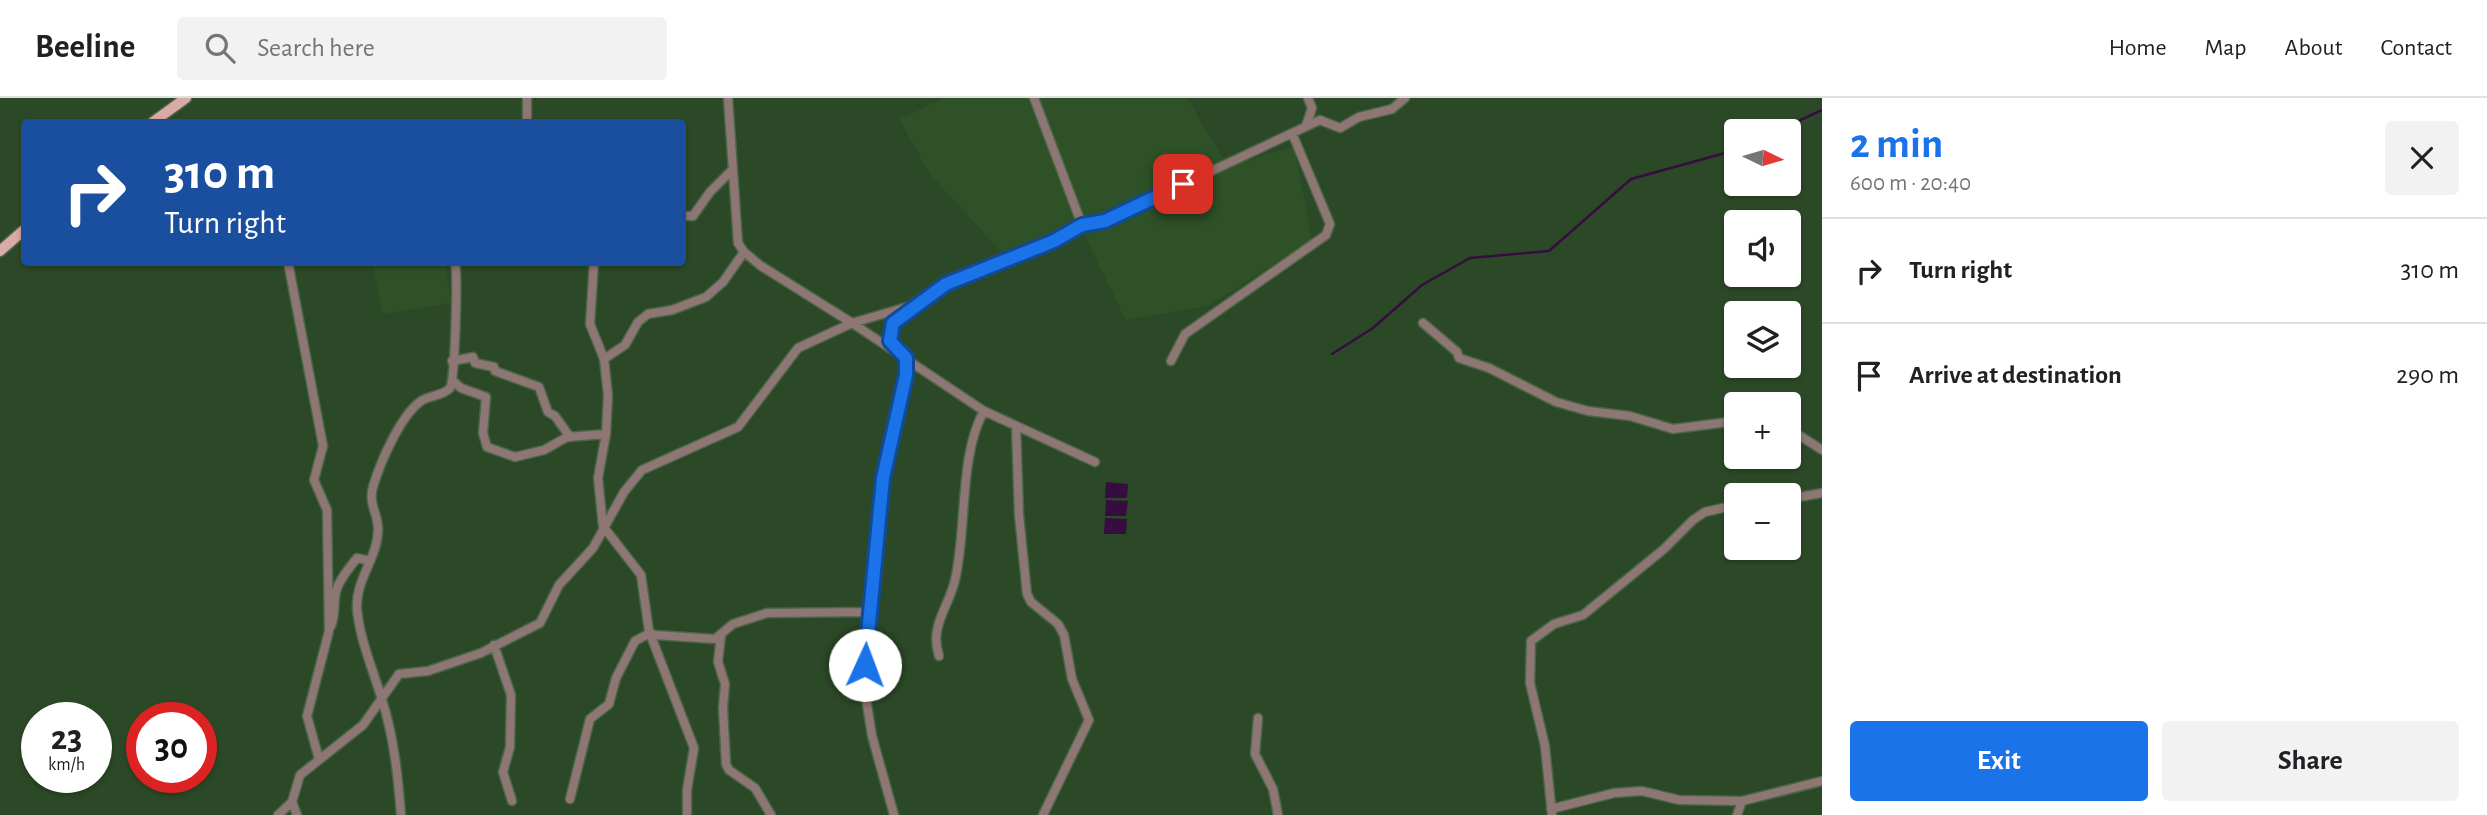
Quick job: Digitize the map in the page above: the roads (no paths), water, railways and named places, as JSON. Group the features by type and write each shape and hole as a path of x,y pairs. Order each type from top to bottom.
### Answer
{"main road":[{"path":"157,119 186,98"},
{"path":"0,251 21,233"}],"street":[{"path":"527,98 527,119"},
{"path":"728,98 735,230 744,252 984,411 1095,462"},
{"path":"1034,98 1082,225"},
{"path":"1306,126 1311,108 1308,98"},
{"path":"894,815 872,736 864,686 868,612 883,478 904,390 902,355 890,341 893,323 919,301 946,284 1054,241 1082,225 1105,221 1306,126 1322,120 1340,128 1359,117 1392,109 1405,98"},
{"path":"1171,361 1185,334 1326,235 1330,224 1292,133"},
{"path":"686,216 693,216 697,212 710,191 732,170"},
{"path":"604,359 625,345 638,322 648,314 672,310 706,297 723,282 744,252"},
{"path":"289,266 323,446 314,480 327,510 329,631"},
{"path":"401,815 399,785 382,700 363,642 357,608 360,585 379,527 371,504 383,460 415,405 448,390 453,381 458,285 456,266"},
{"path":"594,266 590,324 604,359 608,395 606,434 598,478 603,526 641,575 650,632 694,748 687,813"},
{"path":"278,815 292,802 300,775 363,724 401,672 428,671 495,645 540,623 559,585 593,548 624,492 642,470 738,427 798,348 852,323 919,301"},
{"path":"1423,323 1457,352 1459,358 1489,368 1556,402 1674,429 1724,423"},
{"path":"452,360 473,357 475,363 494,367 495,371 538,387 548,412 570,437"},
{"path":"453,381 461,388 486,397 483,433 487,447 515,457 544,450 570,437 606,434"},
{"path":"939,656 937,623 956,579 967,483 978,421 984,411"},
{"path":"1016,426 1019,515 1027,594 1031,602 1058,624 1064,635 1070,671 1089,720 1043,815"},
{"path":"1801,436 1822,450"},
{"path":"1801,497 1822,493"},
{"path":"1724,508 1705,512 1693,520 1664,550 1606,593 1583,615 1554,624 1531,641 1530,682 1547,759 1551,812 1614,793 1642,790 1678,800 1742,802 1822,781"},
{"path":"319,759 307,716 329,631 337,611 336,592 357,558 370,561"},
{"path":"570,799 590,719 609,704 616,678 635,641 650,632 707,640 721,635 733,624 767,613 868,612"},
{"path":"721,635 718,662 725,684 723,728 726,764 755,788 771,815"},
{"path":"495,645 511,695 510,747 503,772 512,801"},
{"path":"1258,719 1255,754 1273,789 1278,815"},
{"path":"292,802 297,815"},
{"path":"1737,815 1742,802"}],"waterway":[{"path":"1801,120 1822,110"},
{"path":"1332,354 1373,328 1422,285 1470,258 1549,251 1631,179 1724,153"}]}
